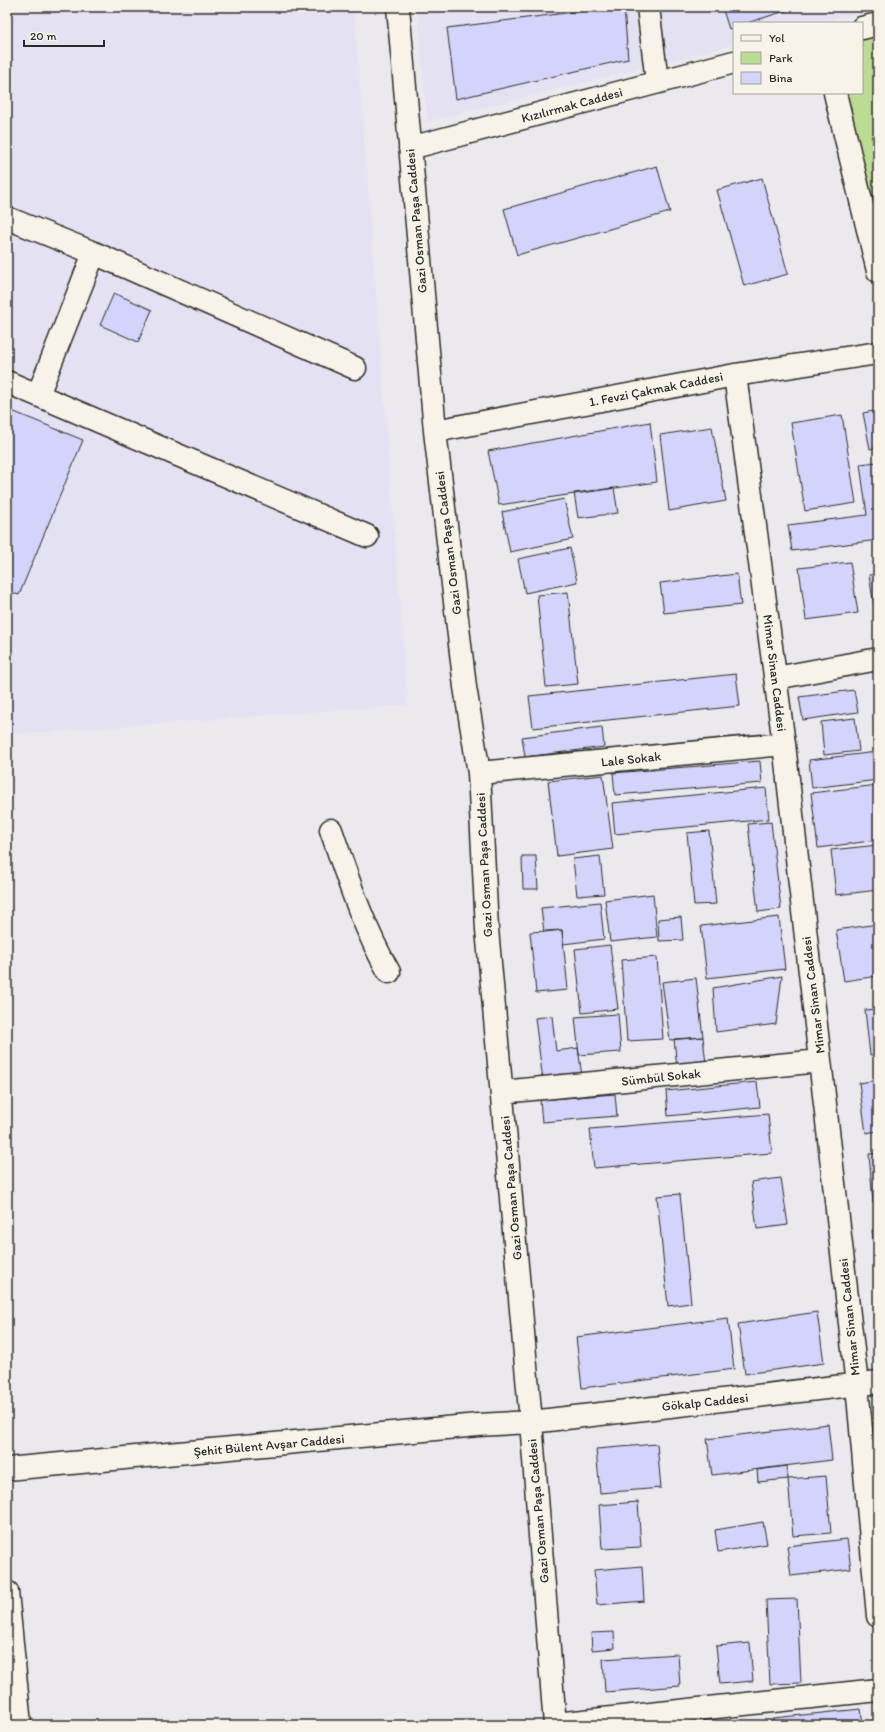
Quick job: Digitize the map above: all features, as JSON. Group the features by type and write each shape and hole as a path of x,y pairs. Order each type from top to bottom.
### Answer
{"street":[{"name":"Gazi Osman Paşa Caddesi","path":"398,7 435,431 465,687 479,774 487,929 531,1422 555,1725"},
{"path":"648,7 657,82"},
{"path":"863,28 878,24"},
{"name":"Kızılırmak Caddesi","path":"410,148 733,62"},
{"path":"835,94 878,271"},
{"path":"7,218 94,253 355,368"},
{"path":"38,395 94,253"},
{"name":"1. Fevzi Çakmak Caddesi","path":"435,431 735,375 878,353"},
{"name":"Mimar Sinan Caddesi","path":"735,375 784,744 857,1385 878,1616"},
{"path":"7,382 367,536"},
{"path":"776,678 878,659"},
{"name":"Lale Sokak","path":"479,774 784,744"},
{"path":"331,830 356,904 373,944 389,972"},
{"name":"Sümbül Sokak","path":"502,1092 820,1061"},
{"name":"Gökalp Caddesi","path":"531,1422 878,1382"},
{"name":"Şehit Bülent Avşar Caddesi","path":"7,1469 478,1425 531,1422"},
{"path":"7,1592 20,1725"},
{"path":"555,1725 878,1690"}],"shaded area":[{"path":"7,7 354,7 408,705 7,735"},
{"path":"417,7 878,7 823,22 733,22 733,45 427,122"}],"green space":[{"path":"878,24 878,271 835,94 863,94 863,28"}],"building":[{"path":"624,7 628,59 456,99 447,28"},
{"path":"722,7 798,7 750,22 733,22 733,27 729,29"},
{"path":"657,166 670,212 517,255 504,209"},
{"path":"762,178 788,274 744,286 717,190"},
{"path":"114,293 152,310 138,342 100,325"},
{"path":"7,409 83,440 19,595 7,591"},
{"path":"878,410 878,447 870,449 863,413"},
{"path":"842,415 856,503 805,511 791,423"},
{"path":"650,422 657,482 499,505 488,451"},
{"path":"712,427 726,501 669,511 660,435"},
{"path":"877,462 878,540 792,551 788,525 867,515 860,464"},
{"path":"614,488 618,513 578,518 574,493"},
{"path":"564,499 573,539 510,552 502,512"},
{"path":"570,548 577,582 525,593 518,559"},
{"path":"850,562 858,613 806,620 799,568"},
{"path":"737,574 741,605 664,613 660,583"},
{"path":"878,574 878,618 876,618 869,575"},
{"path":"568,592 578,684 546,687 537,595"},
{"path":"736,674 740,706 533,728 529,696"},
{"path":"854,690 858,712 803,720 799,697"},
{"path":"878,691 878,712 874,692"},
{"path":"855,718 859,751 824,755 821,722"},
{"path":"602,727 604,747 525,757 522,737"},
{"path":"877,752 878,780 812,788 809,760"},
{"path":"760,761 762,783 615,795 613,773"},
{"path":"603,775 613,849 557,856 548,781"},
{"path":"878,785 878,840 818,848 811,793"},
{"path":"766,788 769,819 615,834 612,803"},
{"path":"771,822 781,909 758,912 748,824"},
{"path":"709,831 716,904 694,905 687,833"},
{"path":"878,845 878,890 836,895 831,850"},
{"path":"522,856 536,856 538,889 523,889"},
{"path":"600,856 604,894 577,896 573,859"},
{"path":"653,894 657,937 610,942 605,900"},
{"path":"600,902 604,939 563,944 562,930 544,932 541,908"},
{"path":"681,917 683,940 659,941 658,919"},
{"path":"779,917 785,969 707,978 701,926"},
{"path":"878,924 878,976 844,981 836,930"},
{"path":"562,930 568,990 536,993 530,932"},
{"path":"610,945 618,1009 582,1013 575,949"},
{"path":"657,957 663,1039 627,1041 621,960"},
{"path":"782,976 776,1024 716,1032 713,988"},
{"path":"696,978 703,1037 670,1040 662,982"},
{"path":"878,1009 878,1054 870,1055 865,1010"},
{"path":"618,1014 621,1052 579,1055 575,1017"},
{"path":"552,1016 556,1051 578,1048 582,1076 543,1081 535,1018"},
{"path":"703,1037 706,1064 677,1068 674,1039"},
{"path":"878,1080 878,1131 866,1133 859,1083"},
{"path":"757,1082 760,1107 668,1116 666,1091"},
{"path":"615,1094 617,1116 542,1122 540,1100"},
{"path":"768,1114 772,1153 594,1168 590,1129"},
{"path":"878,1153 878,1202 873,1203 869,1154"},
{"path":"781,1178 788,1225 757,1229 751,1182"},
{"path":"680,1194 691,1303 668,1306 657,1196"},
{"path":"878,1229 878,1283 872,1230"},
{"path":"817,1312 824,1363 745,1374 738,1324"},
{"path":"728,1318 734,1369 582,1388 576,1337"},
{"path":"828,1424 832,1460 712,1475 707,1439"},
{"path":"657,1444 661,1488 600,1493 596,1449"},
{"path":"787,1466 788,1479 758,1482 757,1470"},
{"path":"826,1476 831,1533 793,1536 788,1479"},
{"path":"638,1502 641,1547 602,1549 599,1505"},
{"path":"763,1522 767,1544 718,1552 715,1530"},
{"path":"847,1539 851,1569 791,1576 787,1546"},
{"path":"642,1566 644,1601 597,1605 594,1570"},
{"path":"797,1599 801,1683 770,1684 766,1600"},
{"path":"614,1632 615,1648 592,1650 591,1633"},
{"path":"750,1643 753,1681 720,1684 716,1646"},
{"path":"678,1654 680,1686 605,1692 603,1659"},
{"path":"861,1709 863,1725 774,1725 773,1718"}]}
